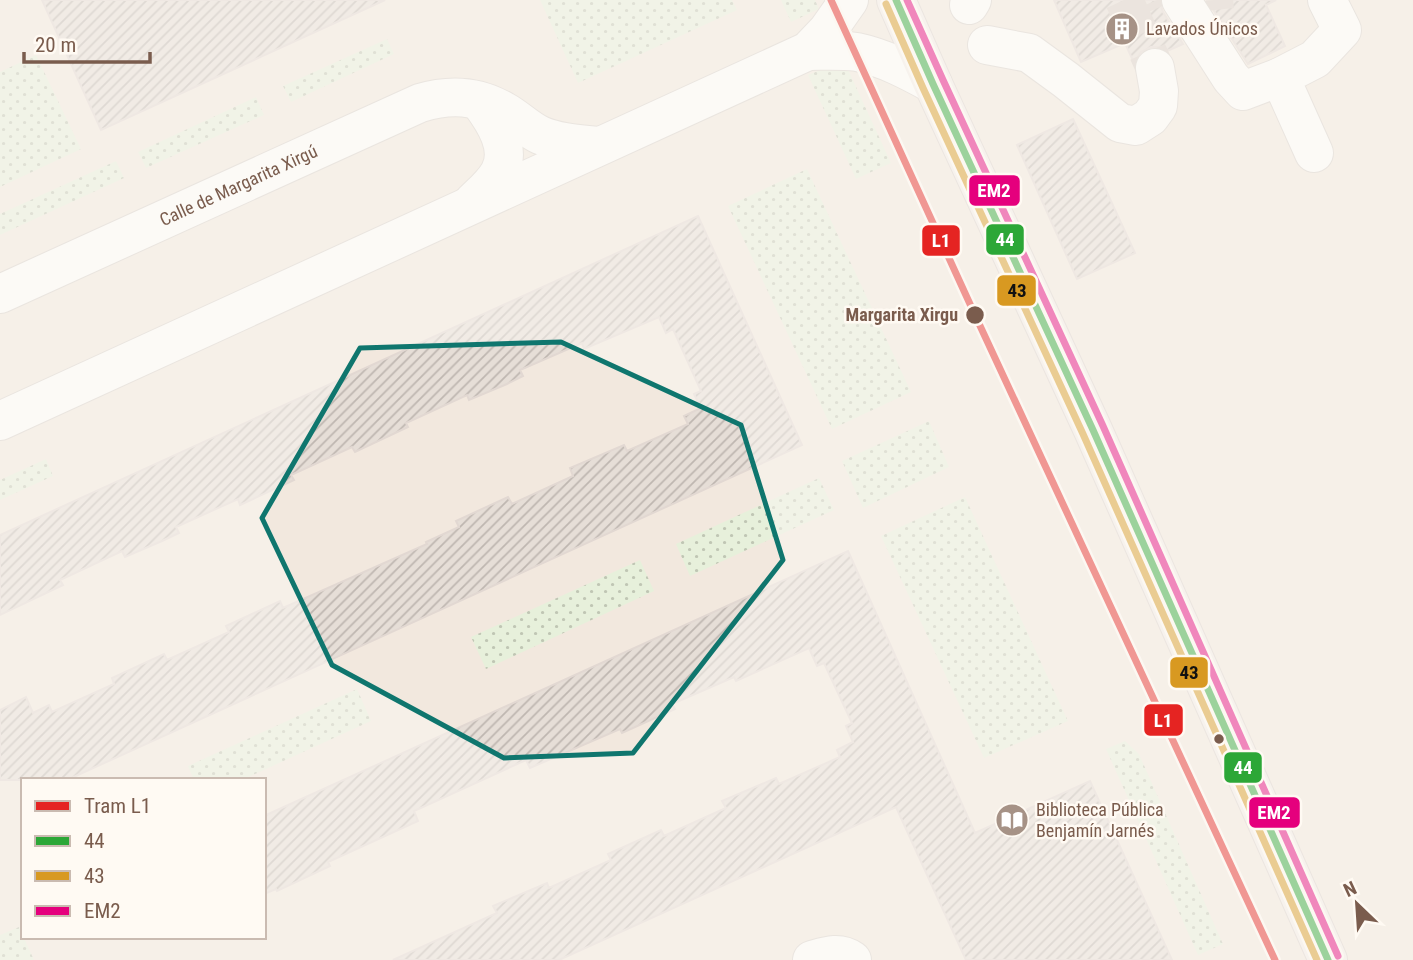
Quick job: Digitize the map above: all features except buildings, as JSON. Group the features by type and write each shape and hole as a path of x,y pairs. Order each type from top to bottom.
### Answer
{"main road":[{"path":"896,0 1098,442 1328,960"}],"street":[{"path":"0,421 808,51 828,30 849,0"},
{"path":"1189,4 1213,51 1243,91 1315,60 1342,30 1326,2"},
{"path":"1189,4 1213,51"},
{"path":"987,45 1029,54 1120,123 1136,126 1150,117 1158,106 1159,91 1155,68"},
{"path":"808,51 855,52 878,57 933,84"},
{"path":"1280,77 1314,153"},
{"name":"Calle de Margarita Xirgú","path":"0,294 434,99 453,96 469,98 504,111 541,135 575,144 599,146"},
{"path":"470,206 499,174 503,163 503,144 491,117 480,102"},
{"path":"812,960 831,954 852,960"}],"highlighted area":[{"path":"561,342 741,425 783,560 633,753 504,758 332,665 262,518 360,348"}],"shaded area":[{"path":"0,0 1413,0 1413,960 0,960"}],"green space":[{"path":"540,0 732,0 737,10 578,83"},
{"path":"781,0 815,0 819,9 791,22"},
{"path":"387,39 394,54 291,102 283,86"},
{"path":"36,55 81,149 0,187 0,72"},
{"path":"846,65 891,163 856,179 808,75 825,68"},
{"path":"256,97 264,115 146,168 138,152"},
{"path":"116,161 124,178 0,235 0,214"},
{"path":"807,169 911,392 832,429 728,206"},
{"path":"929,421 949,467 863,508 842,461"},
{"path":"46,459 53,476 0,500 0,480"},
{"path":"819,478 834,510 690,576 676,544"},
{"path":"965,497 1068,721 984,758 881,536"},
{"path":"640,560 654,591 486,669 471,637"},
{"path":"357,689 371,721 246,778 193,778 188,766"},
{"path":"1125,741 1139,754 1223,944 1198,955 1106,749"},
{"path":"19,927 21,939 24,939 34,960 0,960 0,935"}],"tunnel":[{"path":"1124,0 1155,68"},
{"path":"1157,0 1160,7"},
{"path":"1214,0 1215,10"}],"tram line":[{"name":"L1","path":"831,0 1275,960"}],"transit line":[{"name":"44","path":"896,0 1093,430 1328,960"},
{"name":"EM2","path":"907,0 1103,426 1338,956"},
{"name":"43","path":"886,4 1083,434 1317,960"}],"place":[{"name":"Lavados Únicos","path":"1122,29"},
{"name":"Margarita Xirgu","path":"975,315"},
{"name":"Biblioteca Pública Benjamín Jarnés","path":"1012,820"}]}
